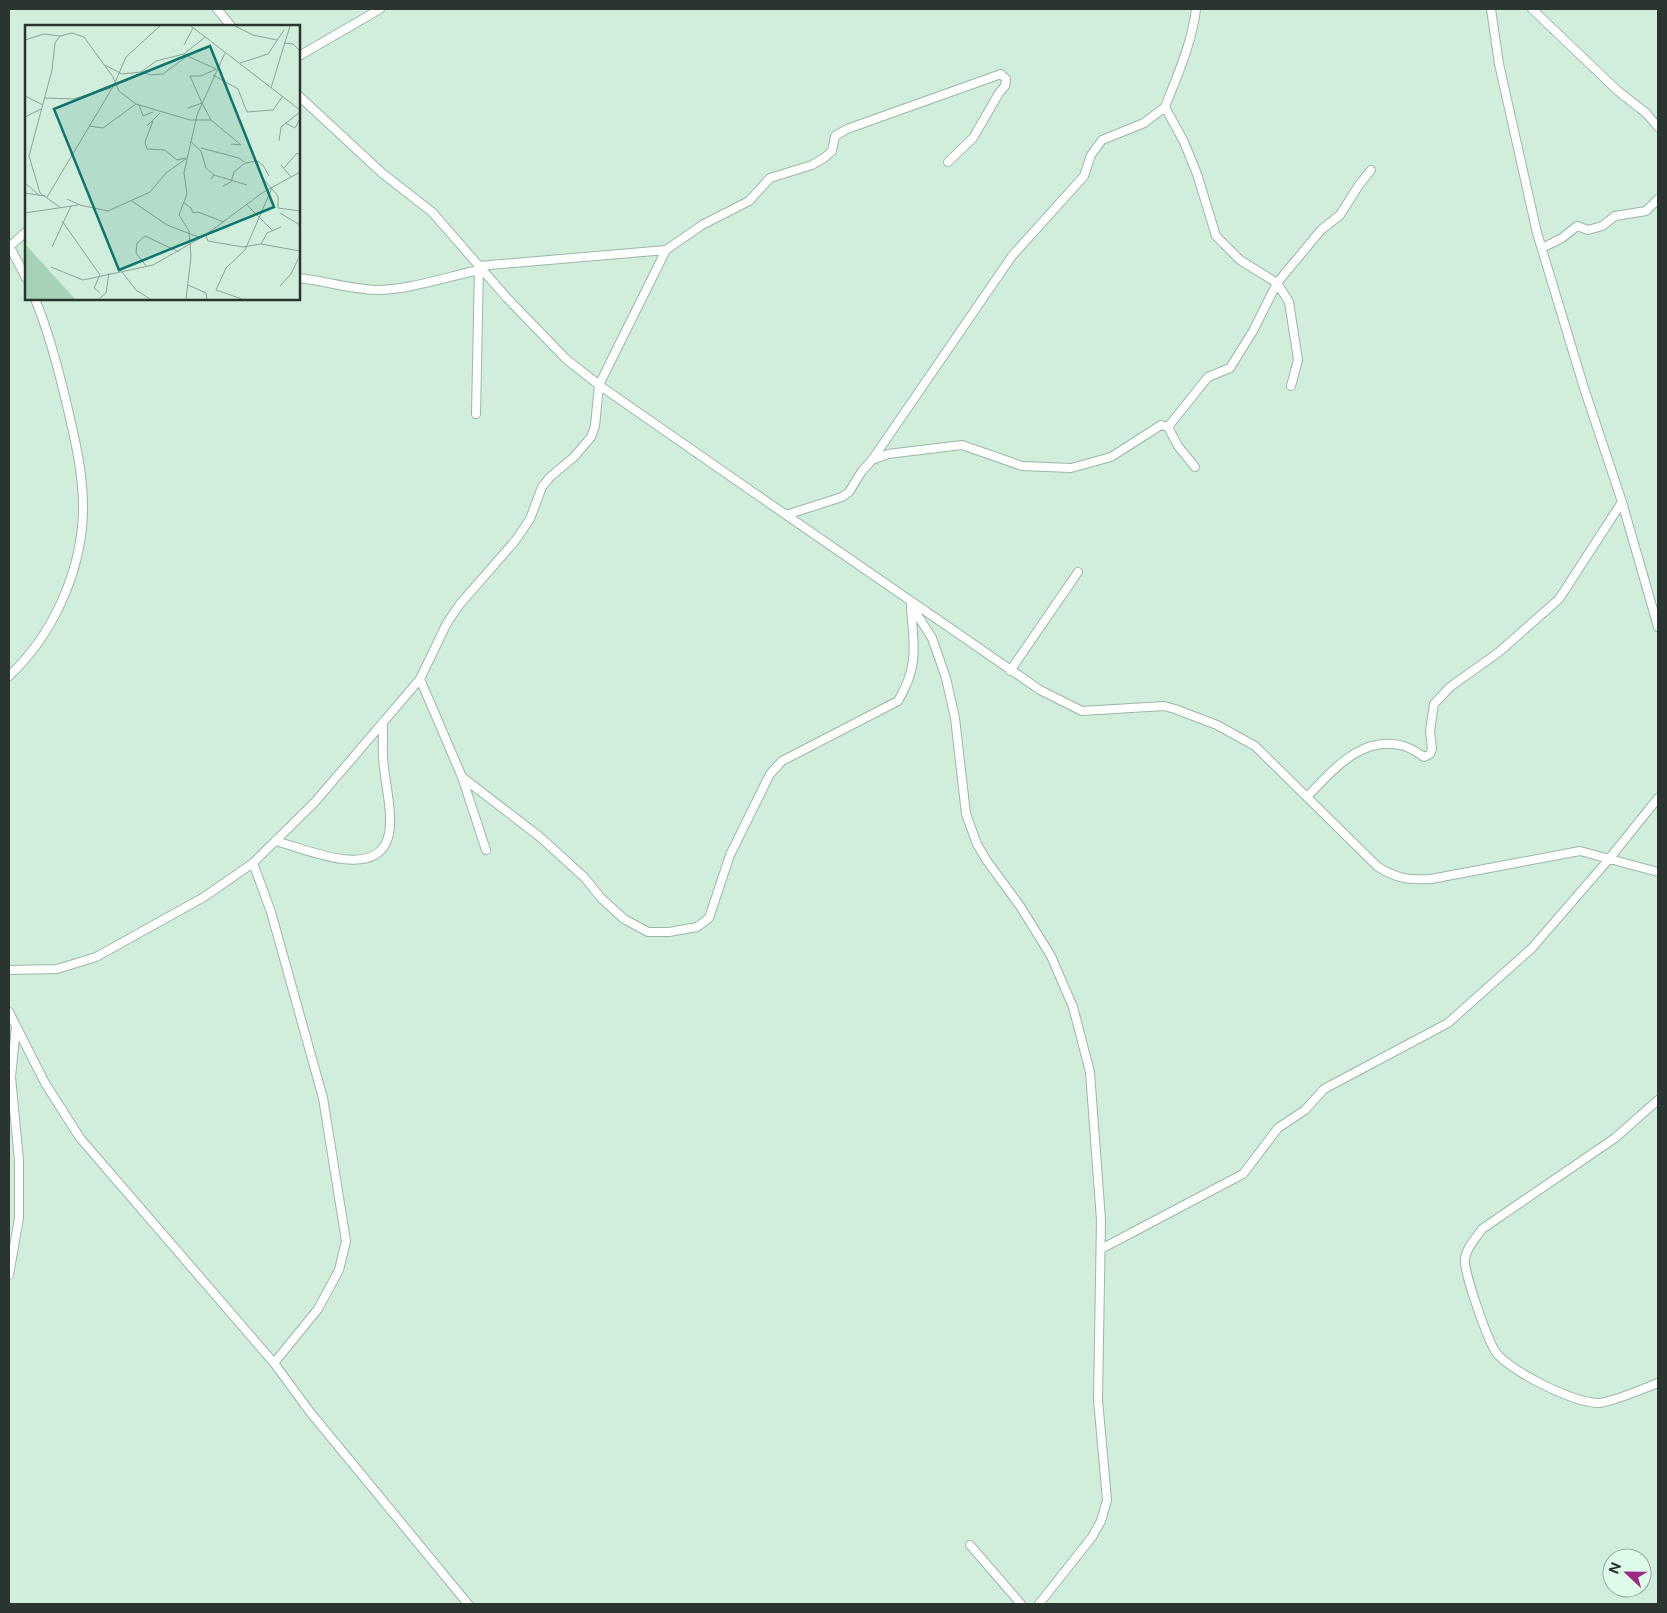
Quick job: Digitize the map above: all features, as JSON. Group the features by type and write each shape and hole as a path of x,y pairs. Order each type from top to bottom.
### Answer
{"street":[{"path":"217,9 229,25"},
{"path":"300,55 380,9"},
{"path":"786,515 842,498 849,492 1012,256 1084,176 1091,155 1102,140 1144,123 1165,107 1181,66 1196,9"},
{"path":"1492,9 1499,64 1542,248 1584,388 1622,502 1658,627"},
{"path":"1532,9 1618,91 1646,113 1658,127"},
{"path":"9,970 57,969 96,957 204,897 253,863 315,802 420,679 447,623 460,604 515,541 530,519 542,487 550,477 574,457 591,436 595,426 599,385 666,250 702,225 749,201 770,178 812,165 824,158 832,151 835,136 847,129 1001,74 1006,79 1005,86 973,138 948,162"},
{"path":"300,97 382,173 432,212 479,268 536,330 566,359 599,385 909,602 1010,671 1076,710 1123,710 1164,706 1217,725 1255,746 1378,867 1395,877 1413,880 1431,879 1580,850 1658,872"},
{"path":"1165,107 1184,142 1197,174 1216,236 1240,260 1277,283 1289,302 1298,360 1291,386"},
{"path":"1168,427 1208,378 1230,368 1249,339 1277,283 1321,230 1340,215 1358,185 1371,170"},
{"path":"1542,248 1562,238 1576,226 1588,230 1602,226 1615,216 1646,211 1658,199"},
{"path":"25,233 9,246 25,276"},
{"path":"300,278 330,282 349,288 377,290 418,284 479,268 666,250"},
{"path":"476,414 479,268"},
{"path":"9,676 26,660 50,625 66,589 79,547 83,514 81,475 72,424 56,362 35,300"},
{"path":"872,460 902,451 962,445 1022,466 1071,468 1111,457 1153,428 1161,425 1168,427 1178,446 1195,467"},
{"path":"1307,797 1358,750 1376,743 1404,746 1424,757 1430,754 1432,749 1430,731 1434,704 1450,687 1499,652 1559,599 1622,502"},
{"path":"1010,671 1078,572"},
{"path":"462,777 540,837 624,919 648,932 669,932 697,927 709,918 730,855 770,774 782,761 898,701 908,684 914,663 909,602"},
{"path":"909,602 932,638 946,678 955,718 966,814 977,844 1020,906 1051,956 1072,1007 1090,1072 1097,1142 1100,1249 1098,1400 1107,1500 1101,1521 1092,1537 1039,1604"},
{"path":"420,679 462,777 486,850"},
{"path":"275,841 342,859 367,857 384,850 388,841 391,822 382,754 383,722"},
{"path":"1100,1249 1243,1174 1278,1128 1305,1110 1324,1089 1448,1022 1532,948 1609,859 1658,798"},
{"path":"253,863 271,912 324,1098 346,1241 339,1270 318,1309 274,1363"},
{"path":"9,1012 45,1083 80,1138 274,1363 310,1412 468,1604"},
{"path":"9,1275 19,1218 19,1161 11,1077 17,1025"},
{"path":"1658,1100 1615,1138 1482,1229 1470,1245 1464,1260 1488,1341 1497,1354 1535,1380 1578,1400 1599,1404 1658,1383"},
{"path":"970,1545 1021,1604"}]}
